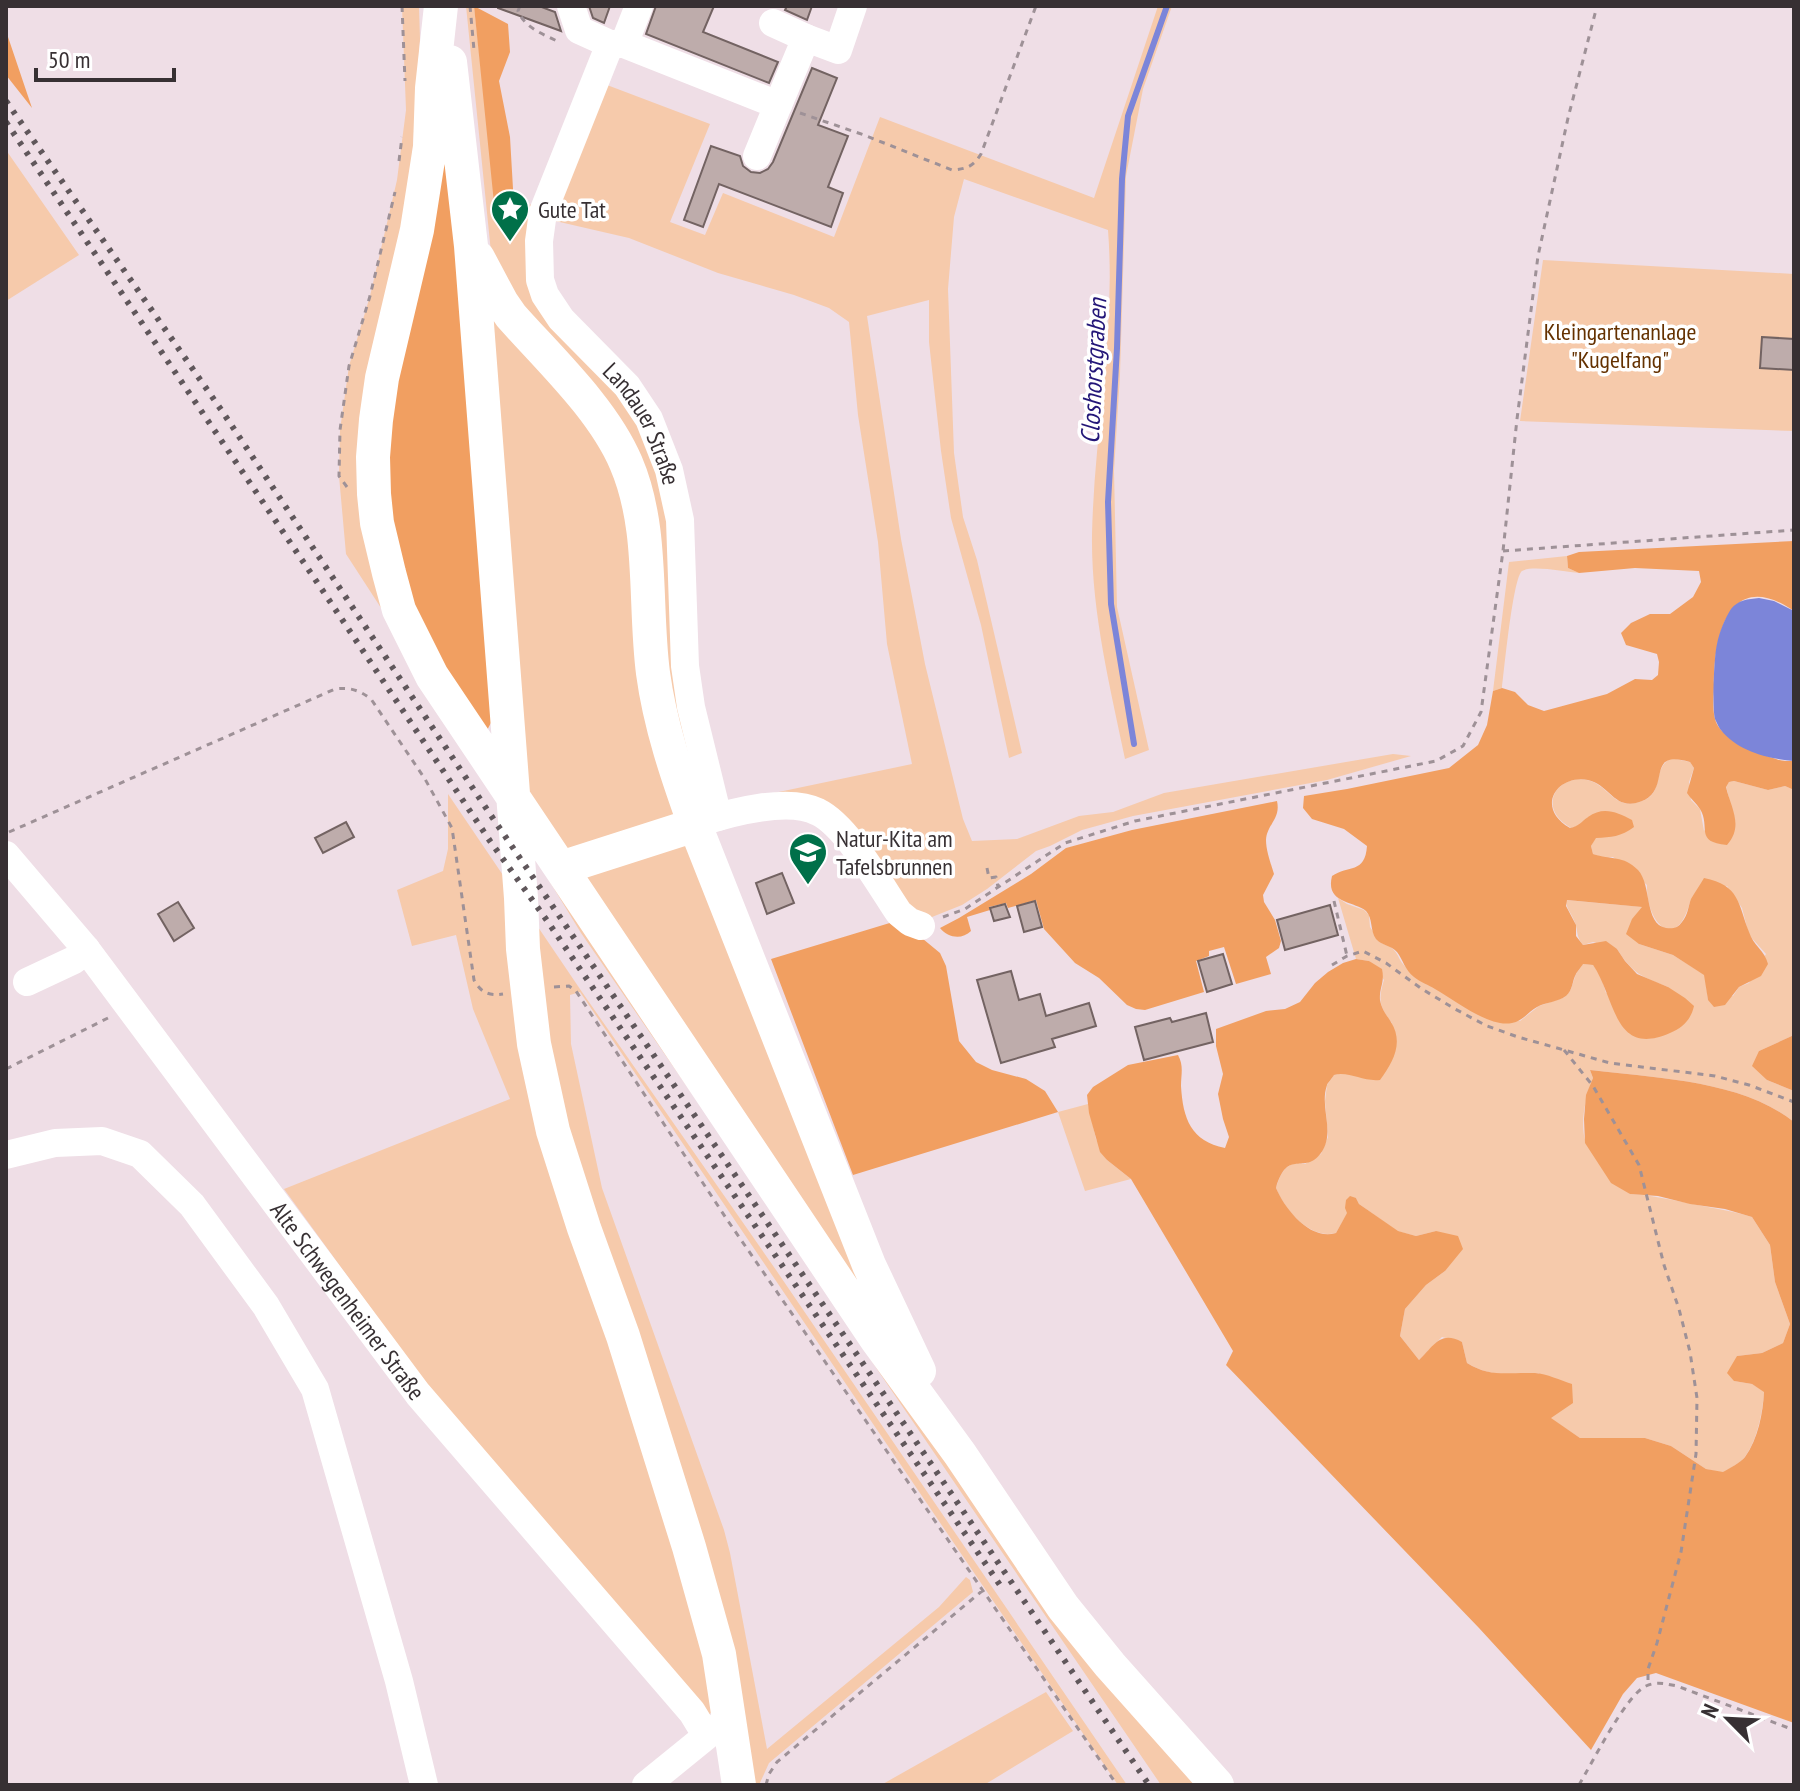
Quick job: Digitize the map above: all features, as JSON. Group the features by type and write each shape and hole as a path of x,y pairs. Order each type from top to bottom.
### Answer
{"main road":[{"path":"442,6 471,246 523,949 534,1044 553,1131 623,1336 719,1654 718,1727 739,1785"},
{"path":"442,6 432,88 430,147 417,230 382,378 375,432 377,523 399,610 432,676 877,1340 960,1454 1063,1607 1110,1665 1217,1785"},
{"path":"471,246 506,309 591,405 626,463 642,525 653,674 679,780 706,821 869,1265 960,1454"},
{"path":"561,868 706,821"}],"lane":[{"path":"571,6 579,30 611,51 778,105"},
{"name":"Landauer Straße","path":"639,6 611,51 546,206 539,241 540,280 545,295 561,319 627,386 649,419 669,470 680,520 685,666 706,821"},
{"path":"773,23 838,50 853,6"},
{"path":"757,156 806,38"},
{"path":"706,821 781,806 818,811 834,822 848,838 899,913 921,926"},
{"name":"Alte Schwegenheimer Straße","path":"6,855 86,949 418,1394 692,1712 718,1727"},
{"path":"27,982 74,960 86,949"},
{"path":"6,1155 55,1143 102,1141 140,1154 192,1205 266,1306 315,1389 399,1681 424,1785"},
{"path":"646,1785 718,1727"}],"path":[{"path":"402,6 405,81"},
{"path":"520,6 521,20 527,26 559,42"},
{"path":"778,105 952,170 965,169 975,164 981,154 1036,6"},
{"path":"921,926 965,909 1065,843 1079,838 1135,821 1436,761 1463,746 1481,712 1538,256 1568,118 1597,6"},
{"path":"399,166 404,124"},
{"path":"374,494 344,486 339,476 340,430 349,366 397,180"},
{"path":"489,205 516,211 546,206"},
{"path":"1503,551 1794,530"},
{"path":"6,834 335,689 354,689 371,699 425,779 452,828 474,980"},
{"path":"987,868 989,878 996,877 998,887"},
{"path":"1334,901 1347,956"},
{"path":"1332,965 1363,951 1487,1026 1610,1063 1715,1076 1794,1102"},
{"path":"576,991 728,1221 1117,1785"},
{"path":"6,1069 130,1008"},
{"path":"1564,1050 1593,1086 1639,1165 1690,1352 1697,1398 1696,1454 1681,1552 1648,1669 1648,1684"},
{"path":"766,1785 777,1762 982,1591"},
{"path":"1579,1785 1625,1707 1648,1684 1659,1682 1677,1686 1794,1730"}],"green space":[{"path":"402,6 419,6 420,39 383,611 346,554 339,476 340,430 349,366 370,296 397,180 406,110"},
{"path":"466,6 474,6 503,206 541,204 534,252 617,393 634,416 666,488 695,760 670,728 651,538 545,346 492,262"},
{"path":"1158,6 1172,6 1143,89 1126,176 1114,471 1117,607 1149,750 1125,759 1102,648 1095,592 1092,535 1109,307 1108,230 964,179 954,217 948,289 954,453 963,517 977,560 1022,753 1009,758 981,625 951,518 929,342 929,300 867,316 901,539 925,664 963,819 972,841 1017,839 1079,816 1113,812 1164,793 1393,754 1411,756 1327,780 1133,816 1082,830 1036,851 962,905 927,919 906,906 835,811 760,796 912,764 887,644 878,542 858,415 849,322 829,308 718,273 629,238 551,220 607,85 710,124 670,222 705,235 723,193 834,237 880,117 1094,198"},
{"path":"6,150 79,255 6,301"},
{"name":"Kleingartenanlage \"Kugelfang\"","path":"1543,260 1794,274 1794,431 1520,421"},
{"path":"493,314 577,408 623,482 677,818 572,851 562,847 520,778"},
{"path":"1567,556 1568,568 1579,573 1549,569 1522,571 1512,606 1502,688 1493,691 1509,562"},
{"path":"1671,758 1690,762 1694,768 1689,782 1691,800 1700,809 1704,831 1729,798 1726,786 1729,782 1768,790 1785,786 1794,790 1794,1035 1759,1051 1767,1080 1794,1091 1794,1122 1773,1108 1723,1089 1590,1070 1593,1078 1583,1116 1587,1145 1630,1194 1752,1217 1770,1245 1775,1282 1790,1324 1783,1343 1762,1353 1737,1356 1734,1381 1752,1384 1764,1391 1758,1426 1749,1451 1723,1473 1706,1469 1671,1446 1645,1438 1580,1438 1550,1418 1539,1373 1502,1374 1476,1368 1467,1363 1462,1342 1442,1337 1419,1360 1400,1336 1405,1309 1426,1285 1445,1271 1436,1231 1416,1236 1397,1231 1359,1204 1356,1198 1336,1233 1317,1232 1292,1214 1276,1188 1289,1166 1305,1164 1321,1154 1328,1137 1327,1085 1334,1075 1342,1073 1392,1023 1381,1003 1384,980 1369,961 1356,959 1338,898 1369,915 1370,927 1381,943 1392,948 1414,974 1467,1005 1520,1021 1539,1006 1565,997 1583,964 1593,965 1601,976 1606,993 1668,987 1639,974 1617,949 1593,942 1583,945 1566,900 1643,907 1639,944 1673,955 1705,975 1708,1000 1733,996 1739,987 1749,983 1766,954 1749,935 1742,908 1727,886 1690,902 1677,927 1663,927 1651,911 1647,885 1613,857 1593,854 1591,846 1595,838 1588,817 1571,828 1554,811 1555,794 1560,787 1577,779 1594,782 1621,802 1628,804 1645,800 1655,790 1664,763"},
{"path":"448,794 1127,1785 1118,1785 580,992 570,995 571,1044 602,1188 724,1530 767,1749 939,1607 966,1577 973,1592 769,1763 759,1785 748,1785 661,1492 707,1657 713,1711 704,1719 415,1369 284,1189 510,1099 473,1009 456,935 412,946 397,890 443,871 448,849"},
{"path":"690,842 891,1332 582,879 583,870"},
{"path":"530,849 1203,1785 1161,1785 581,933"},
{"path":"1088,1104 1096,1139 1107,1160 1131,1179 1085,1191 1058,1112"},
{"path":"1046,1692 1073,1731 984,1785 881,1785"}],"shaded area":[{"path":"474,6 508,24 510,52 499,81 510,137 514,206 494,203"},
{"path":"6,31 32,108 6,75"},
{"path":"444,107 492,721 486,732 411,615 379,470"},
{"path":"1794,541 1794,611 1772,599 1754,597 1741,602 1730,612 1718,645 1713,705 1718,726 1728,736 1770,757 1794,761 1794,790 1785,786 1768,790 1729,782 1726,787 1735,831 1727,845 1710,841 1700,809 1687,793 1694,768 1690,762 1667,761 1662,766 1654,791 1648,798 1636,803 1622,802 1601,786 1577,779 1560,787 1552,802 1559,820 1570,828 1605,811 1632,820 1634,827 1625,833 1596,838 1591,846 1593,854 1622,860 1638,870 1651,912 1659,925 1671,928 1680,924 1704,878 1725,885 1731,891 1751,937 1768,964 1761,976 1739,987 1725,1005 1714,1007 1708,1000 1704,975 1673,955 1639,944 1626,934 1632,919 1642,907 1567,900 1566,906 1576,925 1576,936 1583,945 1606,941 1617,949 1637,974 1685,998 1694,1006 1691,1015 1682,1026 1670,1033 1651,1039 1637,1038 1619,1021 1593,965 1583,964 1566,996 1537,1007 1516,1022 1493,1021 1414,977 1397,952 1376,939 1366,911 1342,900 1333,892 1332,876 1359,865 1366,855 1367,846 1344,829 1312,819 1303,808 1304,796 1449,768 1478,745 1487,725 1493,691 1502,688 1515,692 1528,705 1544,711 1607,694 1635,679 1652,680 1658,675 1657,654 1626,645 1621,633 1631,623 1650,614 1670,614 1693,597 1701,582 1699,571 1635,568 1579,573 1568,568 1567,556 1579,552"},
{"path":"1277,801 1276,817 1266,840 1274,874 1263,895 1281,941 1279,948 1266,957 1271,974 1236,984 1224,947 1209,951 1209,956 1196,961 1204,992 1145,1010 1136,1009 1127,1005 1099,978 1075,963 1044,929 1036,900 1008,908 1006,903 989,907 990,910 967,917 971,931 963,936 951,936 940,928 1031,874 1066,848 1132,830"},
{"path":"893,922 917,934 940,953 946,966 959,1041 976,1062 992,1070 1026,1079 1045,1091 1058,1112 853,1175 771,959"},
{"path":"1356,959 1369,961 1382,969 1380,1000 1395,1030 1395,1052 1380,1080 1334,1075 1327,1084 1325,1094 1327,1137 1321,1153 1308,1162 1286,1168 1276,1188 1292,1214 1317,1232 1336,1233 1347,1213 1346,1200 1350,1196 1398,1231 1416,1236 1436,1231 1458,1236 1463,1249 1405,1309 1400,1336 1419,1360 1438,1341 1448,1338 1462,1342 1467,1363 1484,1371 1540,1374 1572,1384 1573,1403 1551,1418 1580,1438 1645,1438 1671,1446 1706,1469 1723,1472 1750,1450 1759,1426 1764,1392 1752,1384 1734,1381 1727,1373 1737,1356 1762,1353 1783,1343 1790,1324 1775,1282 1770,1245 1752,1217 1658,1196 1630,1194 1611,1183 1585,1143 1586,1095 1593,1078 1590,1070 1723,1089 1773,1108 1794,1122 1794,1723 1656,1673 1637,1678 1623,1694 1591,1750 1479,1628 1226,1365 1233,1351 1131,1179 1100,1152 1087,1095 1093,1087 1128,1065 1178,1055 1182,1066 1184,1109 1191,1127 1204,1140 1225,1148 1229,1137 1218,1094 1223,1074 1216,1046 1216,1029 1300,1002 1328,972"},
{"path":"1794,1035 1794,1091 1767,1080 1752,1066 1759,1051"}],"water":[{"path":"1759,598 1774,601 1794,611 1794,761 1745,749 1720,729 1715,719 1714,670 1721,630 1734,606 1744,600"}],"building":[{"path":"539,6 555,12 561,31 498,8"},
{"path":"589,6 610,6 604,23 593,18"},
{"path":"656,6 714,6 703,32 778,62 769,83 646,34"},
{"path":"787,6 812,6 807,20 785,10"},
{"path":"812,68 837,78 818,125 848,136 828,187 843,193 831,227 719,184 703,227 684,220 711,146 740,156 743,166 751,172 760,173 768,169"},
{"path":"1762,337 1794,339 1794,370 1760,368"},
{"path":"346,822 354,837 323,853 315,838"},
{"path":"782,873 794,903 767,914 756,883"},
{"path":"1035,901 1042,927 1024,932 1017,906"},
{"path":"178,902 194,928 174,941 158,914"},
{"path":"1005,904 1010,917 994,921 990,908"},
{"path":"1330,905 1338,935 1285,950 1277,920"},
{"path":"1223,954 1232,984 1207,992 1198,961"},
{"path":"1011,971 1019,1000 1040,994 1046,1016 1089,1003 1096,1026 1052,1039 1055,1047 1001,1063 977,980"},
{"path":"1206,1013 1213,1042 1144,1060 1135,1027"}],"waterway":[{"name":"Closhorstgraben","path":"1134,744 1111,604 1108,502 1122,179 1128,116 1167,6"}],"railway":[{"path":"6,101 222,411 488,811 1149,1785"},
{"path":"6,122 490,841 1002,1588"}],"place":[{"name":"Gute Tat","path":"510,243"},
{"name":"Natur-Kita am Tafelsbrunnen","path":"808,886"}]}
